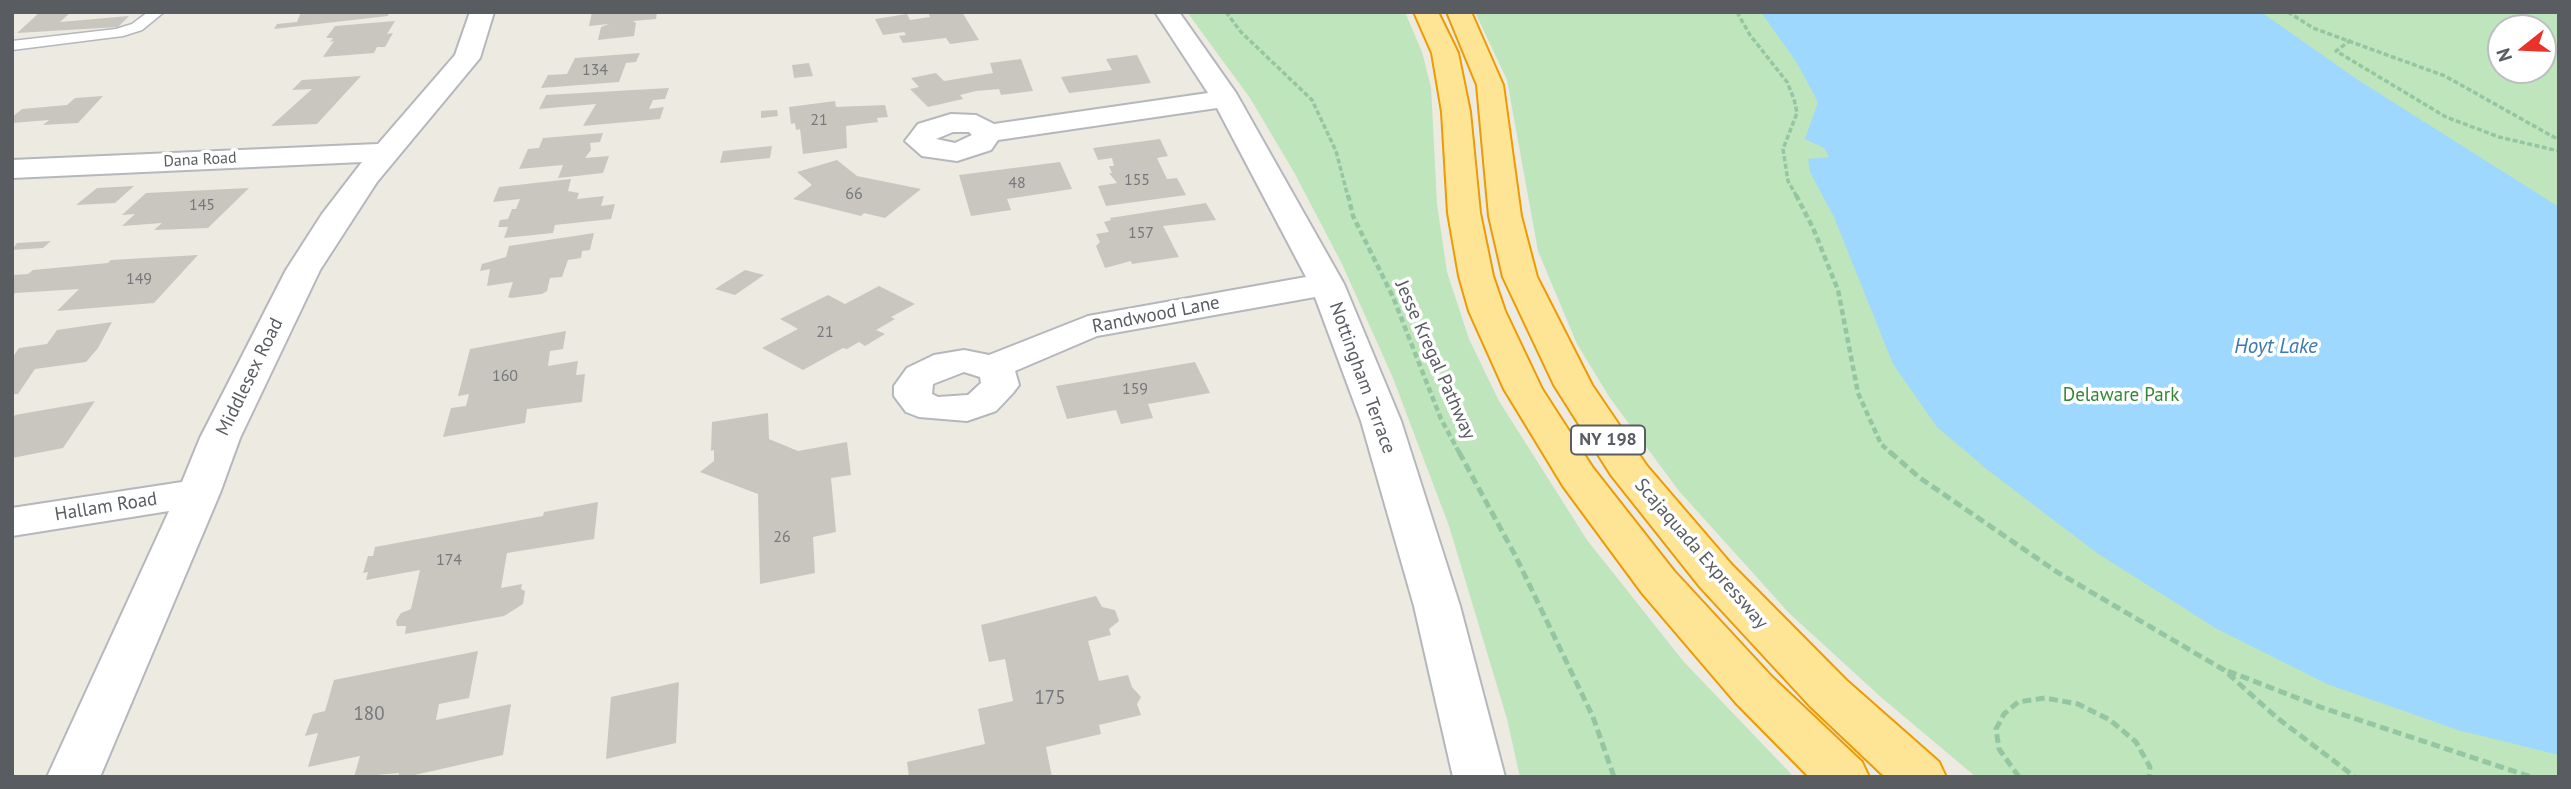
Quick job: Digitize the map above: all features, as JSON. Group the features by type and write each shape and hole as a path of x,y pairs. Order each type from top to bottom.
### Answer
{"highway":[{"name":"NY 198","path":"1426,12 1445,53 1456,112 1464,214 1476,276 1487,311 1523,389 1578,477 1650,573 1754,690 1843,777"},
{"name":"Scajaquada Expressway","path":"1459,12 1490,85 1505,216 1520,277 1573,385 1632,475 1716,576 1828,693 1920,777"}],"street":[{"name":"Middlesex Road","path":"73,777 199,493 220,438 303,270 333,220 467,58 476,38 482,12"},
{"name":"Nottingham Terrace","path":"1167,12 1226,99 1327,285 1381,421 1437,606 1479,777"},
{"path":"988,133 1226,99"},
{"name":"Dana Road","path":"12,169 388,152"},
{"name":"Randwood Lane","path":"992,368 1088,327 1327,285"},
{"name":"Hallam Road","path":"12,522 199,493"}],"lane":[{"path":"12,46 118,33 137,27 157,12"}],"path":[{"name":"Jesse Kregal Pathway","path":"1226,12 1241,32 1312,100 1336,151 1353,216 1392,297 1441,419 1515,555 1575,679 1593,717 1614,777"},
{"path":"1737,12 1750,35 1787,82 1794,99 1797,113 1783,149 1788,181 1813,228 1838,290 1858,393 1881,444 1920,478 2057,572 2224,670 2323,708 2531,777"},
{"path":"2288,12 2314,28 2445,76 2559,140"},
{"path":"2351,40 2336,51 2445,117 2499,137 2559,151"},
{"path":"2224,670 2276,716 2355,777"},
{"path":"2019,777 1999,749 1996,729 2004,714 2018,702 2045,698 2078,704 2110,720 2136,742 2150,767 2149,777"}],"green space":[{"path":"1187,12 1405,12 1422,52 1431,87 1437,204 1447,272 1469,339 1499,401 1587,540 1684,662 1794,777 1520,777 1507,719 1449,526 1393,378 1342,264 1295,174 1250,98"},
{"name":"Delaware Park","path":"1475,12 2559,12 2559,777 1976,777 1882,698 1789,613 1679,491 1610,398 1577,344 1538,251 1507,80"}],"water":[{"name":"Hoyt Lake","path":"1761,12 2261,12 2358,80 2559,207 2559,755 2458,730 2327,684 2217,629 2097,553 1989,471 1937,427 1893,364 1834,217 1810,172 1808,159 1829,157 1824,148 1805,139 1818,102 1797,63"}],"building":[{"path":"40,12 71,12 60,22 129,16 118,27 17,33"},
{"path":"301,12 389,12 388,16 274,29 277,24 297,22"},
{"path":"592,12 657,12 656,19 633,21 636,23 634,36 598,40 601,27 609,24 589,26"},
{"path":"928,12 962,12 979,40 950,44 946,38 903,43 899,36 906,35 904,32 883,35 875,19 907,14 910,20 930,17"},
{"path":"395,21 387,34 393,33 385,47 377,47 374,53 323,57 334,41 330,42 333,38 326,38 335,26"},
{"path":"640,53 636,62 626,63 619,82 541,88 548,75 567,74 575,58"},
{"path":"1137,55 1151,83 1069,93 1061,77 1112,70 1106,59"},
{"path":"1021,59 1033,91 1001,95 999,89 976,91 960,95 963,99 928,107 910,89 919,87 911,78 936,73 944,81 993,73 990,63"},
{"path":"809,63 813,76 794,78 792,65"},
{"path":"361,76 317,124 271,126 312,89 292,90 302,80"},
{"path":"669,88 665,99 653,100 649,109 664,107 660,119 583,126 596,104 539,109 546,95"},
{"path":"103,96 78,123 43,125 49,120 12,123 12,117 22,109 67,105 75,98"},
{"path":"835,101 836,107 885,105 888,117 877,118 878,122 846,126 847,148 803,154 800,129 796,130 795,123 791,124 789,107"},
{"path":"777,110 778,116 761,118 761,111"},
{"path":"603,133 600,142 590,143 591,150 585,158 609,156 603,173 558,178 563,165 519,169 528,149 539,148 543,138"},
{"path":"1160,139 1168,156 1157,158 1167,179 1177,178 1186,195 1106,206 1098,186 1117,183 1109,173 1112,173 1109,166 1114,166 1112,158 1098,160 1093,148"},
{"path":"772,146 770,158 720,163 723,151"},
{"path":"837,160 857,176 921,189 885,218 864,213 861,216 793,199 812,185 797,172"},
{"path":"1060,162 1072,189 1007,199 1011,210 971,216 959,175"},
{"path":"571,179 568,191 579,193 577,199 604,196 601,206 615,204 611,219 555,225 553,233 504,238 508,227 498,227 500,220 508,219 520,199 493,202 499,187"},
{"path":"134,186 115,203 76,205 97,188"},
{"path":"249,188 208,228 154,230 162,223 122,226 135,214 122,215 146,193"},
{"path":"1206,203 1216,220 1163,226 1179,257 1132,264 1131,261 1105,268 1096,246 1100,242 1096,234 1109,232 1104,222 1111,220 1110,218"},
{"path":"594,233 590,250 582,251 581,258 568,260 562,277 550,278 547,291 542,294 508,297 513,282 487,286 490,269 480,271 482,264 506,257 509,246"},
{"path":"51,241 43,248 12,250 17,243"},
{"path":"198,255 154,303 57,311 79,289 15,293 12,296 12,275 28,274 33,270 108,263 111,260"},
{"path":"745,270 764,275 735,295 715,289"},
{"path":"879,286 915,304 891,317 895,319 876,330 885,334 865,346 859,342 847,349 843,348 803,370 762,348 798,329 780,319 828,295 845,304"},
{"path":"112,322 98,348 86,362 35,369 18,394 12,394 12,358 19,348 47,344 57,330"},
{"path":"566,331 563,349 550,351 548,366 578,361 576,375 585,374 582,402 527,409 525,423 443,437 451,408 466,406 469,394 458,396 470,349"},
{"path":"1195,362 1210,393 1148,404 1153,418 1121,424 1116,410 1067,419 1056,386"},
{"path":"95,401 63,448 12,458 12,420 15,415"},
{"path":"768,413 769,439 798,451 847,442 851,475 831,478 836,532 813,537 815,573 760,584 758,494 700,472 714,461 714,450 711,451 712,422"},
{"path":"598,502 594,539 507,553 501,588 522,584 521,589 525,591 523,604 504,616 405,634 406,626 397,626 396,621 401,613 411,609 420,570 366,580 368,572 363,573 368,556 373,556 375,547 543,516 544,512"},
{"path":"1096,596 1102,607 1115,610 1119,621 1109,629 1111,635 1088,641 1099,681 1128,675 1132,687 1141,697 1137,704 1141,715 1099,725 1101,734 1046,747 1052,777 909,777 907,762 985,744 978,709 1013,701 1005,659 989,662 981,625"},
{"path":"478,651 469,698 439,704 436,720 511,704 503,755 406,777 398,777 399,773 354,777 360,756 308,767 318,733 305,736 313,714 325,711 334,680"},
{"path":"679,682 676,743 606,759 611,697"}]}
